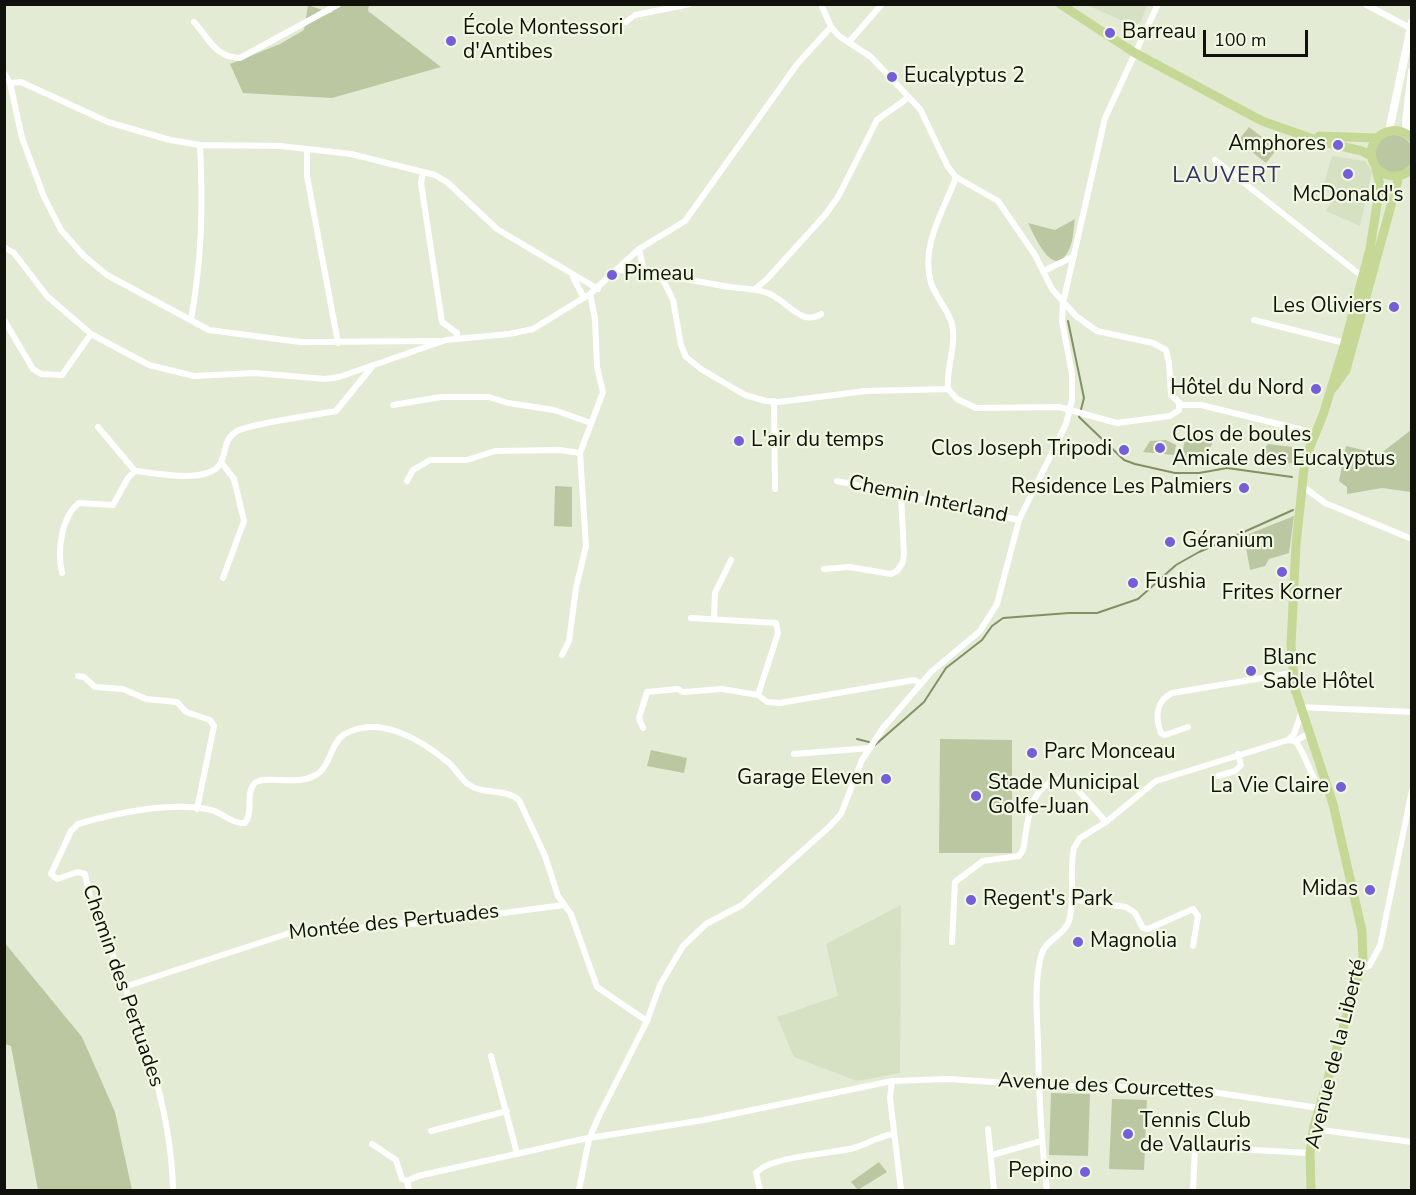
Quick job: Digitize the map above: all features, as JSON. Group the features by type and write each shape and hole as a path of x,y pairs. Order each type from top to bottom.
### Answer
{"main road":[{"path":"1060,4 1101,32 1262,122 1362,151 1371,156 1376,138"},
{"path":"1389,131 1408,53 1411,26"},
{"path":"1305,135 1376,138 1389,131 1409,136 1412,71"},
{"name":"Avenue de la Liberté","path":"1311,1191 1310,1153 1314,1129 1362,968 1362,931 1328,791 1300,711 1292,673 1292,605 1305,459 1345,343 1363,277 1377,206 1380,185 1371,156"},
{"path":"1376,169 1387,176 1399,176 1412,169"},
{"path":"1329,392 1346,370 1399,176"}],"street":[{"path":"194,22 218,52 229,58 240,58 339,4"},
{"path":"626,22 635,15 690,4"},
{"path":"821,4 831,27 871,57 925,117 948,167 956,177 998,201 1063,303 1086,326 1097,331 1161,346 1168,356 1169,391 1179,403 1245,414 1315,433"},
{"path":"849,42 882,4"},
{"path":"579,1191 590,1139 646,1021 660,985 683,946 706,924 742,905 841,814 862,760 870,748 920,683 972,640 988,620 1003,591 1018,520 1074,410 1062,321 1063,303 1105,118 1158,4"},
{"path":"1365,4 1411,26"},
{"path":"4,73 10,83 22,138 45,197 61,230 107,275 209,330 258,338 338,344 446,340 533,329 598,289 639,249 685,220 798,63 831,27"},
{"path":"10,83 21,82 108,122 170,140 200,145 281,146 351,154 423,172 447,182 497,229 598,289"},
{"path":"755,289 767,279 825,215 838,197 877,120 909,97"},
{"path":"191,320 198,284 204,221 200,145"},
{"path":"307,150 308,176 338,344"},
{"path":"1215,160 1363,277"},
{"path":"423,172 421,183 442,322 457,333 458,339"},
{"path":"956,177 931,237 928,253 932,285 952,326 946,375 948,389 957,399 976,408 1074,410 1117,423 1176,414 1179,403"},
{"path":"4,247 14,253 47,296 91,334 149,365 173,373 194,376 255,373 325,379 371,367 446,340"},
{"path":"639,249 644,271"},
{"path":"1044,272 1074,256"},
{"path":"616,270 644,271 661,276 755,289 770,294 805,318 814,319 821,314"},
{"path":"562,655 569,641 576,588 586,546 580,453 603,392 597,368 595,319 587,296 573,276"},
{"path":"661,276 673,300 681,345 686,357 700,369 745,394 774,401 866,391 948,389"},
{"path":"767,279 770,294"},
{"path":"4,320 33,369 40,374 62,375 91,334"},
{"path":"1254,320 1345,343"},
{"path":"98,427 135,471 201,476 214,473 221,462 225,442 238,430 336,411 371,367"},
{"path":"393,405 441,397 489,397 508,403 554,410 591,423"},
{"path":"774,401 775,489"},
{"path":"407,481 413,470 430,460 467,460 495,451 560,450 580,453"},
{"path":"221,462 234,479 244,521 223,578"},
{"path":"62,573 60,563 64,528 71,509 80,503 113,505 135,471"},
{"name":"Chemin Interland","path":"837,481 1018,520"},
{"path":"1301,485 1318,496 1320,501 1412,539"},
{"path":"824,569 850,567 891,574 897,571 904,554 901,495"},
{"path":"714,619 714,593 730,560"},
{"path":"691,618 776,623 778,633 758,695"},
{"path":"1188,727 1165,735 1161,733 1157,723 1158,710 1165,697 1172,693 1292,673"},
{"path":"78,676 84,676 95,687 123,689 146,699 177,702 186,711 210,720 214,726 210,756 197,809"},
{"path":"643,728 639,718 647,692 678,689 683,692 710,688 758,695 767,702 780,703 914,680 920,683"},
{"path":"1292,738 1300,711 1412,712"},
{"name":"Chemin des Pertuades","path":"173,1191 169,1143 155,1077 89,894 85,874 78,872 57,879 51,874 71,831 78,824 135,812 168,808 212,810 238,824 245,823 250,816 253,785 260,780 308,780 329,760 339,739 345,734 368,729 402,733 416,738 451,765 469,785 514,795 519,800 546,856 552,883 571,914 597,987 646,1021"},
{"path":"1047,1191 1041,1141 1039,1085 1037,1009 1040,958 1045,947 1065,929 1070,918 1074,848 1080,838 1106,822 1156,781 1308,734"},
{"path":"1292,738 1302,749 1317,783 1328,791"},
{"path":"794,754 870,748"},
{"path":"1218,776 1235,771 1241,765 1238,754"},
{"path":"952,942 955,882 983,861 1019,856 1023,850 1035,794 1040,788 1061,778 1072,781 1106,822"},
{"path":"1362,968 1369,966 1380,946 1412,790"},
{"path":"1071,899 1126,907 1135,913 1143,928 1148,929 1193,909 1198,916 1193,946"},
{"name":"Montée des Pertuades","path":"124,987 302,929 340,930 402,923 419,924 564,905"},
{"path":"490,1056 517,1153"},
{"name":"Avenue des Courcettes","path":"407,1181 418,1176 517,1153 704,1120 892,1081 948,1078 1039,1085 1192,1089 1319,1108"},
{"path":"892,1081 890,1098 901,1191"},
{"path":"430,1131 507,1111"},
{"path":"988,1129 994,1191"},
{"path":"1314,1129 1412,1142"},
{"path":"760,1191 756,1173 759,1170 786,1161 856,1147 883,1135 893,1134"},
{"path":"992,1155 1041,1141"},
{"path":"372,1144 396,1160 402,1179 407,1181 409,1191"},
{"path":"1193,1191 1195,1147 1310,1153"}],"shaded area":[{"path":"369,4 368,11 441,67 332,98 243,93 230,64 280,44 304,30 308,5 331,13 336,5"},
{"path":"1087,5 1147,5 1141,22 1134,26"},
{"path":"1249,127 1277,149 1266,163 1238,141"},
{"path":"1394,135 1407,141 1413,154 1407,167 1394,173 1381,167 1375,154 1381,141"},
{"path":"1332,156 1365,161 1372,172 1360,226 1326,211 1338,190 1324,184"},
{"path":"1075,219 1070,247 1064,257 1058,261 1052,259 1040,247 1028,223 1055,230"},
{"path":"1411,430 1411,492 1382,488 1347,494 1347,487 1339,481 1346,446 1380,454"},
{"path":"1194,435 1212,438 1212,444 1205,459 1182,460 1184,443"},
{"name":"Clos de boules Amicale des Eucalyptus","path":"1166,440 1176,445 1174,455 1143,452 1150,441"},
{"path":"1268,444 1292,447 1292,463 1273,465 1268,462 1264,449"},
{"path":"555,486 572,487 572,527 554,526"},
{"path":"1294,516 1289,553 1269,559 1265,566 1250,570 1244,536"},
{"name":"Stade Municipal Golfe-Juan","path":"940,739 1012,740 1012,853 939,853"},
{"path":"651,750 687,758 684,773 647,766"},
{"path":"901,905 900,1073 857,1081 794,1057 777,1017 838,996 826,944"},
{"path":"4,942 82,1037 115,1112 132,1190 38,1190 11,1046 5,1044"},
{"path":"1051,1093 1090,1094 1088,1156 1049,1155"},
{"name":"Tennis Club de Vallauris","path":"1112,1099 1147,1100 1144,1170 1109,1169"},
{"path":"879,1162 887,1172 858,1190 851,1182"}],"waterway":[{"path":"1068,321 1084,398 1079,417 1124,460 1175,473 1199,473 1227,468 1292,477"},
{"path":"875,745 924,702 946,668 982,640 992,626 1003,618 1097,613 1138,599 1176,565 1199,552 1293,510"},
{"path":"857,739 869,742"}],"place":[{"name":"Barreau","path":"1110,33"},
{"name":"École Montessori d'Antibes","path":"451,41"},
{"name":"Eucalyptus 2","path":"892,77"},
{"name":"Amphores","path":"1338,145"},
{"name":"McDonald's","path":"1348,174"},
{"name":"Pimeau","path":"612,275"},
{"name":"Les Oliviers","path":"1394,307"},
{"name":"Hôtel du Nord","path":"1316,389"},
{"name":"L'air du temps","path":"739,441"},
{"name":"Clos de boules Amicale des Eucalyptus","path":"1160,448"},
{"name":"Clos Joseph Tripodi","path":"1124,450"},
{"name":"Residence Les Palmiers","path":"1244,488"},
{"name":"Géranium","path":"1170,542"},
{"name":"Frites Korner","path":"1282,572"},
{"name":"Fushia","path":"1133,583"},
{"name":"Blanc Sable Hôtel","path":"1251,671"},
{"name":"Parc Monceau","path":"1032,753"},
{"name":"Garage Eleven","path":"886,779"},
{"name":"La Vie Claire","path":"1341,787"},
{"name":"Stade Municipal Golfe-Juan","path":"976,796"},
{"name":"Midas","path":"1370,890"},
{"name":"Regent's Park","path":"971,900"},
{"name":"Magnolia","path":"1078,942"},
{"name":"Tennis Club de Vallauris","path":"1128,1134"},
{"name":"Pepino","path":"1085,1172"}],"district":[{"name":"LAUVERT","path":"1227,177"}]}
